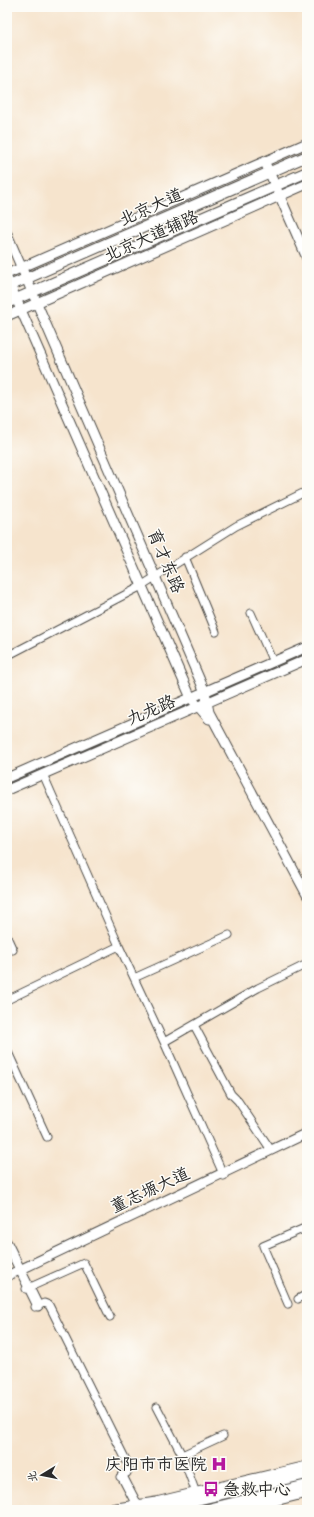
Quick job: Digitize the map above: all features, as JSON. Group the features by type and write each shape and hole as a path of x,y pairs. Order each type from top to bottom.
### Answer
{"main road":[{"name":"北京大道辅路","path":"7,274 307,143"},
{"name":"北京大道","path":"8,284 26,279 307,156"},
{"path":"268,160 307,244"},
{"name":"北京大道","path":"11,301 307,172"},
{"name":"北京大道辅路","path":"7,316 307,184"},
{"path":"283,195 307,258"},
{"name":"育才东路","path":"7,234 156,575 205,692 211,716 307,895"},
{"name":"育才东路","path":"8,284 11,301 20,310 191,698 197,707 208,718 307,902"},
{"name":"九龙路","path":"7,778 307,647"},
{"name":"九龙路","path":"7,790 307,658"},
{"name":"董志塬大道","path":"224,1175 307,1133"},
{"name":"董志塬大道","path":"7,1276 19,1272 307,1136"},
{"path":"7,1243 19,1272"},
{"path":"7,1249 36,1307"},
{"name":"董志塬大道","path":"7,1280 19,1272"},
{"path":"104,1510 137,1508 307,1466"},
{"path":"154,1510 307,1474"},
{"path":"121,1476 137,1508"},
{"path":"204,1510 307,1485"},
{"path":"238,1510 307,1493"}],"street":[{"path":"7,656 142,585 236,526 307,491"},
{"path":"185,557 216,632"},
{"path":"251,613 273,662"},
{"path":"43,774 119,946 224,1175"},
{"path":"134,978 229,935"},
{"path":"7,937 12,950"},
{"path":"7,1000 119,946"},
{"path":"164,1042 258,988 307,964"},
{"path":"194,1025 232,1094 269,1147"},
{"path":"7,1050 48,1137"},
{"path":"288,1304 263,1246 307,1227"},
{"path":"28,1289 84,1263 110,1318"},
{"path":"298,1299 307,1294"},
{"path":"36,1307 44,1303 49,1305 129,1466 127,1473 121,1476"},
{"path":"157,1407 182,1456 196,1493"},
{"path":"182,1456 223,1436"}],"place":[{"name":"庆阳市市医院","path":"219,1464"},
{"name":"急救中心","path":"211,1489"}]}
